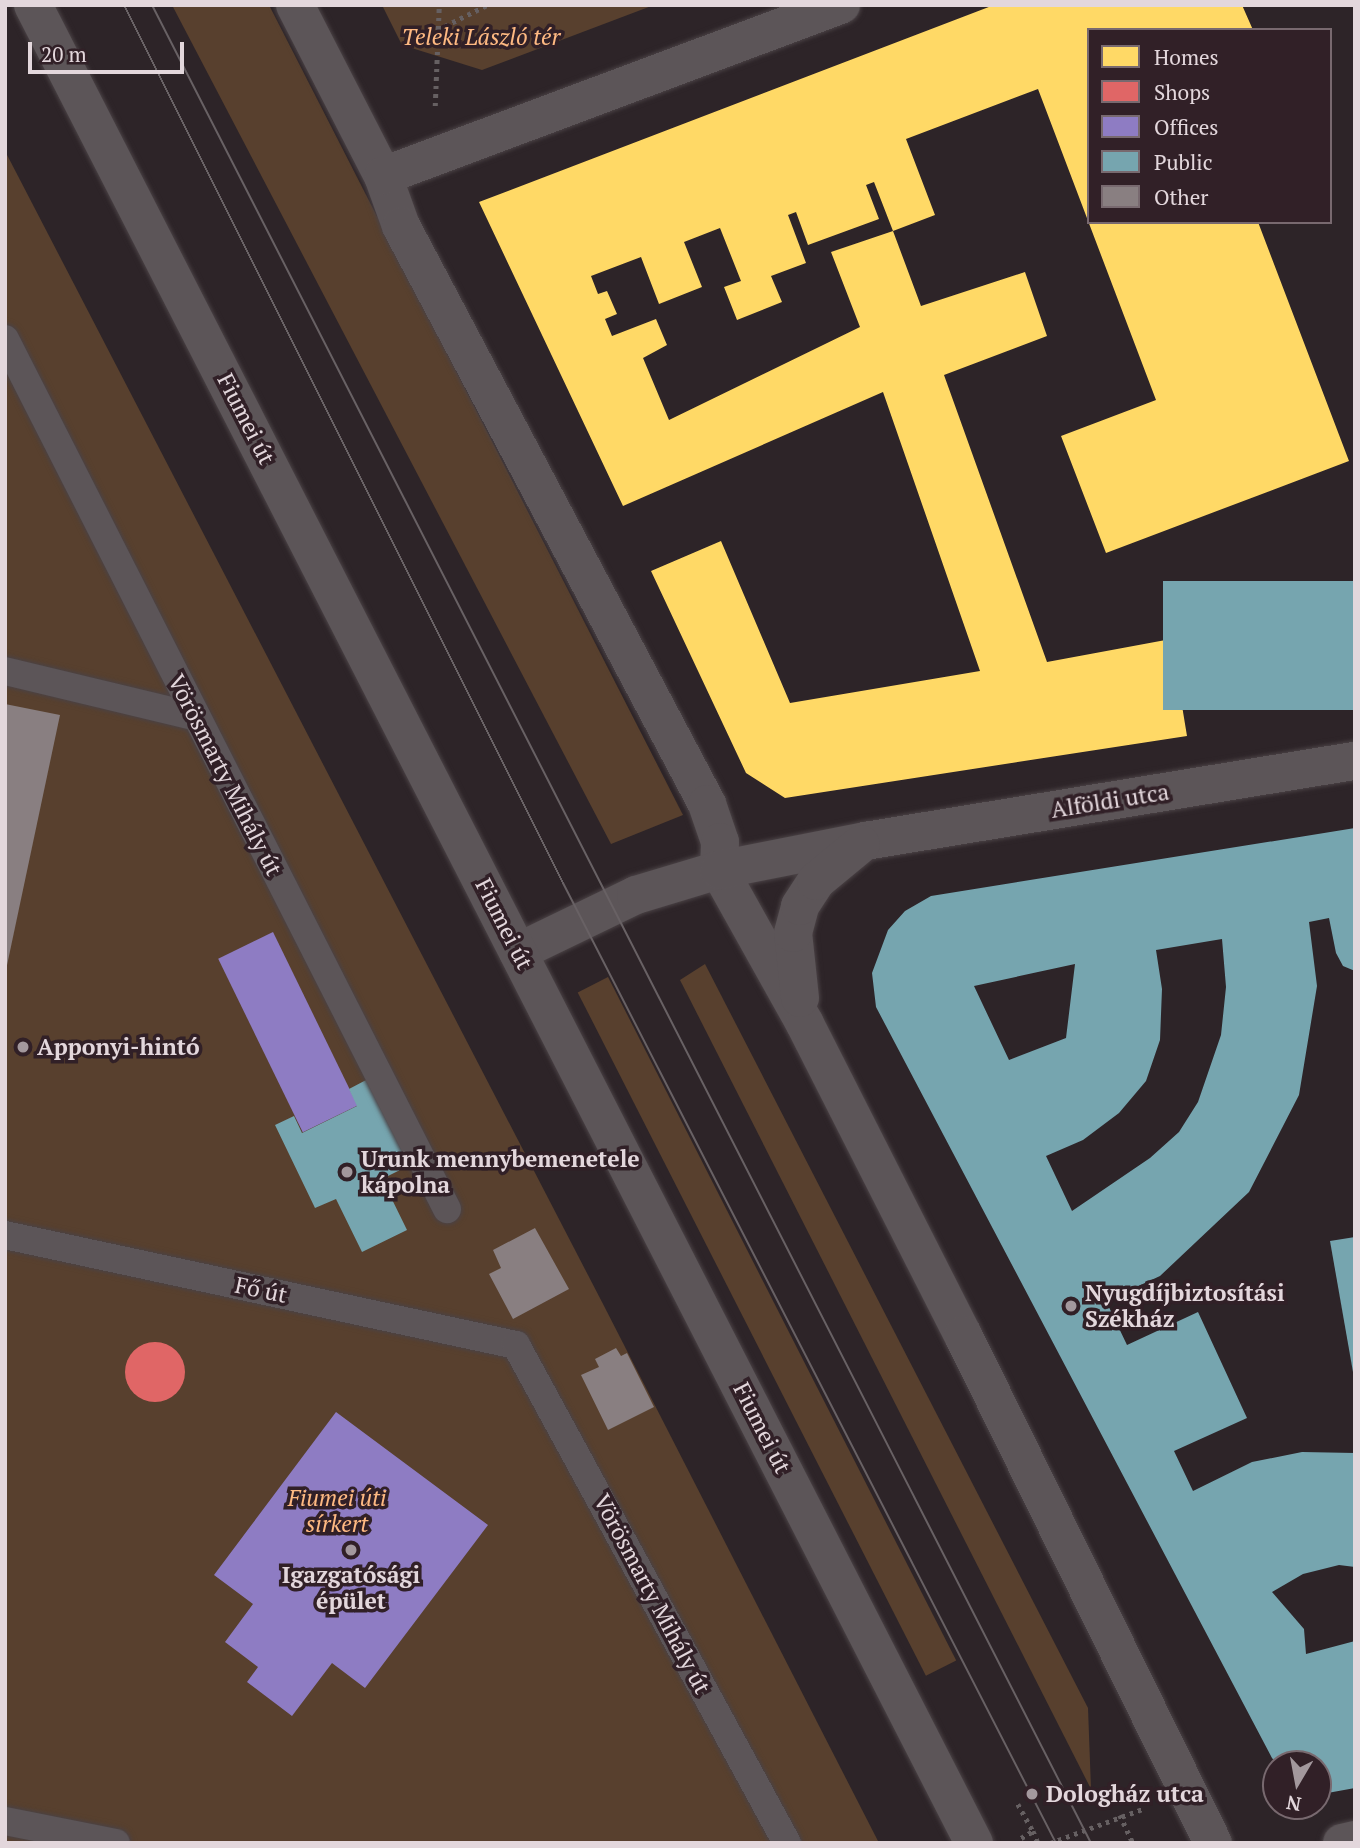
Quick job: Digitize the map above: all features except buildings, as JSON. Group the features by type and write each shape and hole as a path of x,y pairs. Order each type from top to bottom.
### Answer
{"street":[{"name":"Fiumei út","path":"33,5 974,1843"},
{"path":"295,5 383,176 401,226 707,804 720,842 719,870 805,1024 1213,1843"},
{"path":"383,176 841,5"},
{"name":"Alföldi utca","path":"518,952 636,895 719,870 864,841 1355,761"},
{"path":"805,1024 794,957 793,933 800,906 816,881 864,841"},
{"path":"1342,1843 1355,1840"}],"lane":[{"name":"Vörösmarty Mihály út","path":"5,339 447,1209"},
{"path":"5,671 195,717"},
{"name":"Fő út","path":"5,1235 516,1345"},
{"name":"Vörösmarty Mihály út","path":"516,1345 787,1843"},
{"path":"5,1821 116,1843"}],"path":[{"path":"437,155 439,5"},
{"path":"437,30 487,5"},
{"path":"1049,1843 1120,1815 1191,1795"},
{"path":"1018,1804 1038,1843"},
{"path":"1120,1815 1133,1843"},
{"path":"1011,1843 1033,1831"}],"green space":[{"path":"172,5 269,5 683,815 611,844"},
{"name":"Teleki László tér","path":"382,5 654,5 482,70 402,45"},
{"name":"Fiumei úti sírkert","path":"5,151 603,1304 879,1843 5,1843"},
{"path":"705,964 1088,1708 1091,1789 680,980"},
{"path":"608,977 956,1660 926,1676 578,992"}],"tram line":[{"path":"124,5 563,883 1056,1843"},
{"path":"152,5 1091,1843"}],"place":[{"name":"Apponyi-hintó","path":"23,1047"},
{"name":"Urunk mennybemenetele kápolna","path":"347,1172"},
{"name":"Nyugdíjbiztosítási Székház","path":"1071,1306"},
{"name":"Igazgatósági épület","path":"351,1550"},
{"name":"Dologház utca","path":"1032,1794"}]}
